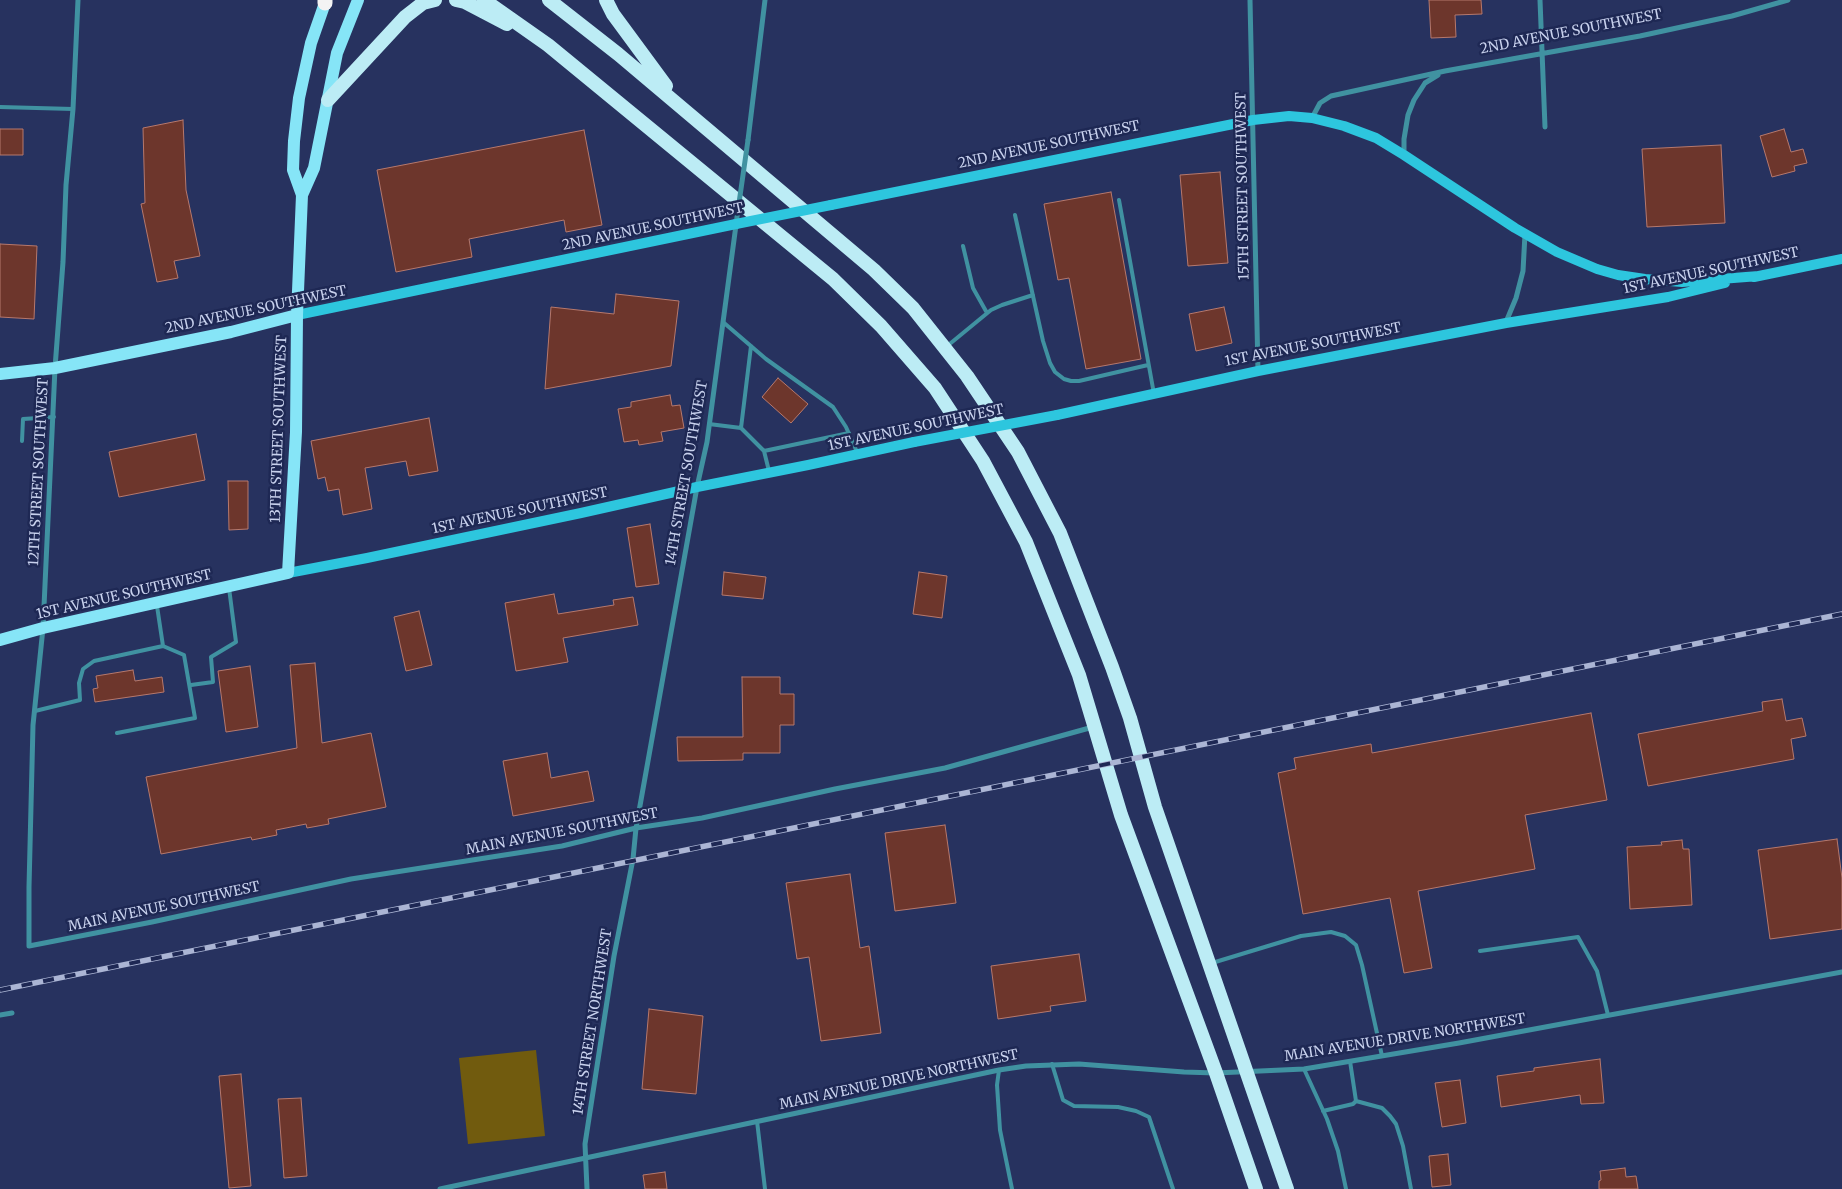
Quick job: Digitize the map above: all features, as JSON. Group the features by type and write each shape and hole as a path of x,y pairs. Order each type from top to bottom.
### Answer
{"highway":[{"path":"328,100 404,17 423,3 435,0"},
{"path":"456,0 465,2 548,45"},
{"path":"484,0 548,45 833,280 881,326 935,388 983,461 1026,542 1079,675 1122,815 1256,1189"},
{"path":"549,0 618,54 874,270 913,308 945,348 967,376 1018,452 1060,532 1112,667 1130,718 1155,807 1287,1189"},
{"path":"606,0 613,14 679,105"}],"main road":[{"name":"13TH STREET SOUTHWEST","path":"288,573 296,432 297,316 302,196 314,168 337,53 358,0"},
{"name":"13TH STREET SOUTHWEST","path":"302,196 293,170 299,98 311,43 326,1"},
{"name":"2ND AVENUE SOUTHWEST","path":"0,374 55,368 736,224 1252,120 1289,116 1312,118 1344,126 1376,138 1525,234 1557,252 1597,269 1618,275 1682,282 1759,276"},
{"name":"1ST AVENUE SOUTHWEST","path":"0,640 43,628 157,604 288,573 914,442 1057,415 1258,371 1506,323 1659,298 1842,259"}],"street":[{"name":"12TH STREET SOUTHWEST","path":"29,946 28,887 35,711 43,628 55,368 63,262 66,185 73,109 78,0"},
{"name":"14TH STREET SOUTHWEST","path":"634,859 636,828 709,424 765,0"},
{"name":"15TH STREET SOUTHWEST","path":"1250,0 1258,371"},
{"path":"1540,0 1545,127"},
{"name":"2ND AVENUE SOUTHWEST","path":"1312,118 1320,103 1331,96 1445,71 1640,36 1732,16 1788,0"},
{"name":"2ND AVENUE SOUTHWEST","path":"1404,155 1404,139 1408,115 1414,100 1425,83 1445,71"},
{"path":"1506,323 1516,298 1523,271 1525,234"},
{"name":"MAIN AVENUE SOUTHWEST","path":"29,946 143,924 331,883 562,846 636,828 702,818 834,789 945,768 1096,726"},
{"name":"14TH STREET NORTHWEST","path":"587,1189 584,1158 585,1144 614,956 634,859"},
{"name":"MAIN AVENUE DRIVE NORTHWEST","path":"440,1189 1000,1070 1052,1064 1216,1073 1304,1069 1842,972"},
{"path":"0,1015 12,1013"}],"lane":[{"path":"0,107 73,109"},
{"path":"1119,200 1154,394"},
{"path":"1016,215 1050,363 1056,372 1071,381 1148,365"},
{"path":"963,246 973,288 987,314"},
{"path":"945,348 987,314 1002,305 1033,295"},
{"path":"723,322 766,359 833,408 849,433 858,454"},
{"path":"741,428 751,346"},
{"path":"22,442 23,419 54,417"},
{"path":"709,424 741,428 764,451 769,473"},
{"path":"764,451 849,433"},
{"path":"191,686 213,682 211,657 236,642 229,587"},
{"path":"157,604 163,646"},
{"path":"35,711 80,700 79,683 83,669 94,661 163,646 184,655 196,718 118,733"},
{"path":"1210,964 1301,936 1331,932 1345,936 1356,945 1382,1056"},
{"path":"1480,951 1578,937 1597,971 1608,1014"},
{"path":"1350,1061 1356,1101"},
{"path":"1052,1064 1063,1100 1074,1106 1118,1107 1136,1111 1149,1117 1173,1189"},
{"path":"1304,1069 1338,1151 1346,1189"},
{"path":"1000,1070 997,1085 1000,1130 1012,1189"},
{"path":"1323,1111 1353,1104 1356,1101"},
{"path":"1356,1101 1382,1108 1396,1124 1403,1146 1411,1189"},
{"path":"757,1121 765,1189"}],"shaded area":[{"path":"536,1050 545,1136 468,1144 459,1058"}],"building":[{"path":"1429,0 1481,0 1482,14 1455,15 1456,37 1431,38"},
{"path":"183,120 186,190 200,256 174,261 178,278 157,282 141,204 145,203 143,128"},
{"path":"0,129 23,129 23,155 0,155"},
{"path":"1784,129 1791,152 1803,149 1807,163 1794,166 1795,171 1772,177 1760,136"},
{"path":"584,130 602,225 566,232 564,220 469,239 472,257 396,272 377,170"},
{"path":"1721,145 1725,223 1647,227 1642,149"},
{"path":"1220,172 1228,263 1188,266 1180,175"},
{"path":"1111,192 1141,359 1086,369 1069,278 1058,280 1044,204"},
{"path":"0,244 37,246 34,319 0,317"},
{"path":"616,294 679,301 671,366 545,389 551,307 614,314"},
{"path":"1224,307 1232,343 1196,351 1189,314"},
{"path":"778,378 808,404 791,423 762,397"},
{"path":"670,395 672,406 680,405 684,428 661,432 663,441 639,445 638,440 624,442 618,409 631,407 631,402"},
{"path":"429,418 438,471 409,476 406,461 365,468 372,509 343,515 339,489 328,491 325,477 318,479 311,441"},
{"path":"196,434 205,480 119,497 109,452"},
{"path":"228,481 248,481 248,529 229,530"},
{"path":"650,524 659,584 636,587 627,528"},
{"path":"724,572 766,577 763,599 722,595"},
{"path":"919,572 947,576 942,618 913,614"},
{"path":"554,594 558,614 614,605 613,600 633,597 638,625 563,638 568,662 516,671 505,603"},
{"path":"419,611 432,665 406,671 394,617"},
{"path":"315,663 322,743 371,733 386,807 328,819 329,824 307,828 306,824 276,830 277,835 252,840 251,837 161,854 146,777 297,748 290,665"},
{"path":"250,666 258,727 226,732 218,671"},
{"path":"133,670 135,681 162,677 164,692 95,702 93,689 98,688 96,676"},
{"path":"742,677 780,677 780,694 794,694 794,725 780,725 780,753 743,753 743,760 678,761 677,737 743,737"},
{"path":"1782,699 1786,721 1802,718 1806,736 1791,739 1794,759 1648,786 1638,734 1763,711 1762,702"},
{"path":"1591,713 1607,800 1525,815 1535,869 1418,891 1432,968 1404,973 1390,898 1303,914 1278,773 1296,769 1294,758 1371,744 1372,753"},
{"path":"547,753 551,778 588,771 594,801 513,816 503,761"},
{"path":"945,825 956,903 895,911 885,833"},
{"path":"1837,839 1842,878 1842,929 1770,939 1758,850"},
{"path":"1682,840 1683,849 1689,849 1692,905 1630,909 1627,847 1662,845 1661,842"},
{"path":"850,874 860,948 869,946 881,1033 821,1041 809,957 797,959 786,883"},
{"path":"1079,954 1086,1001 1050,1006 1051,1011 998,1019 991,966"},
{"path":"649,1009 703,1016 696,1094 642,1089"},
{"path":"1600,1059 1604,1103 1581,1104 1580,1095 1501,1107 1497,1076 1534,1071 1534,1068"},
{"path":"241,1074 251,1186 229,1188 219,1076"},
{"path":"1460,1080 1466,1123 1442,1127 1435,1083"},
{"path":"301,1098 307,1176 284,1178 278,1099"},
{"path":"1448,1154 1451,1185 1432,1187 1429,1156"},
{"path":"1625,1168 1626,1177 1636,1176 1638,1189 1599,1189 1600,1171"},
{"path":"665,1172 667,1189 645,1189 643,1175"}],"railway":[{"path":"0,990 1842,614"}]}
